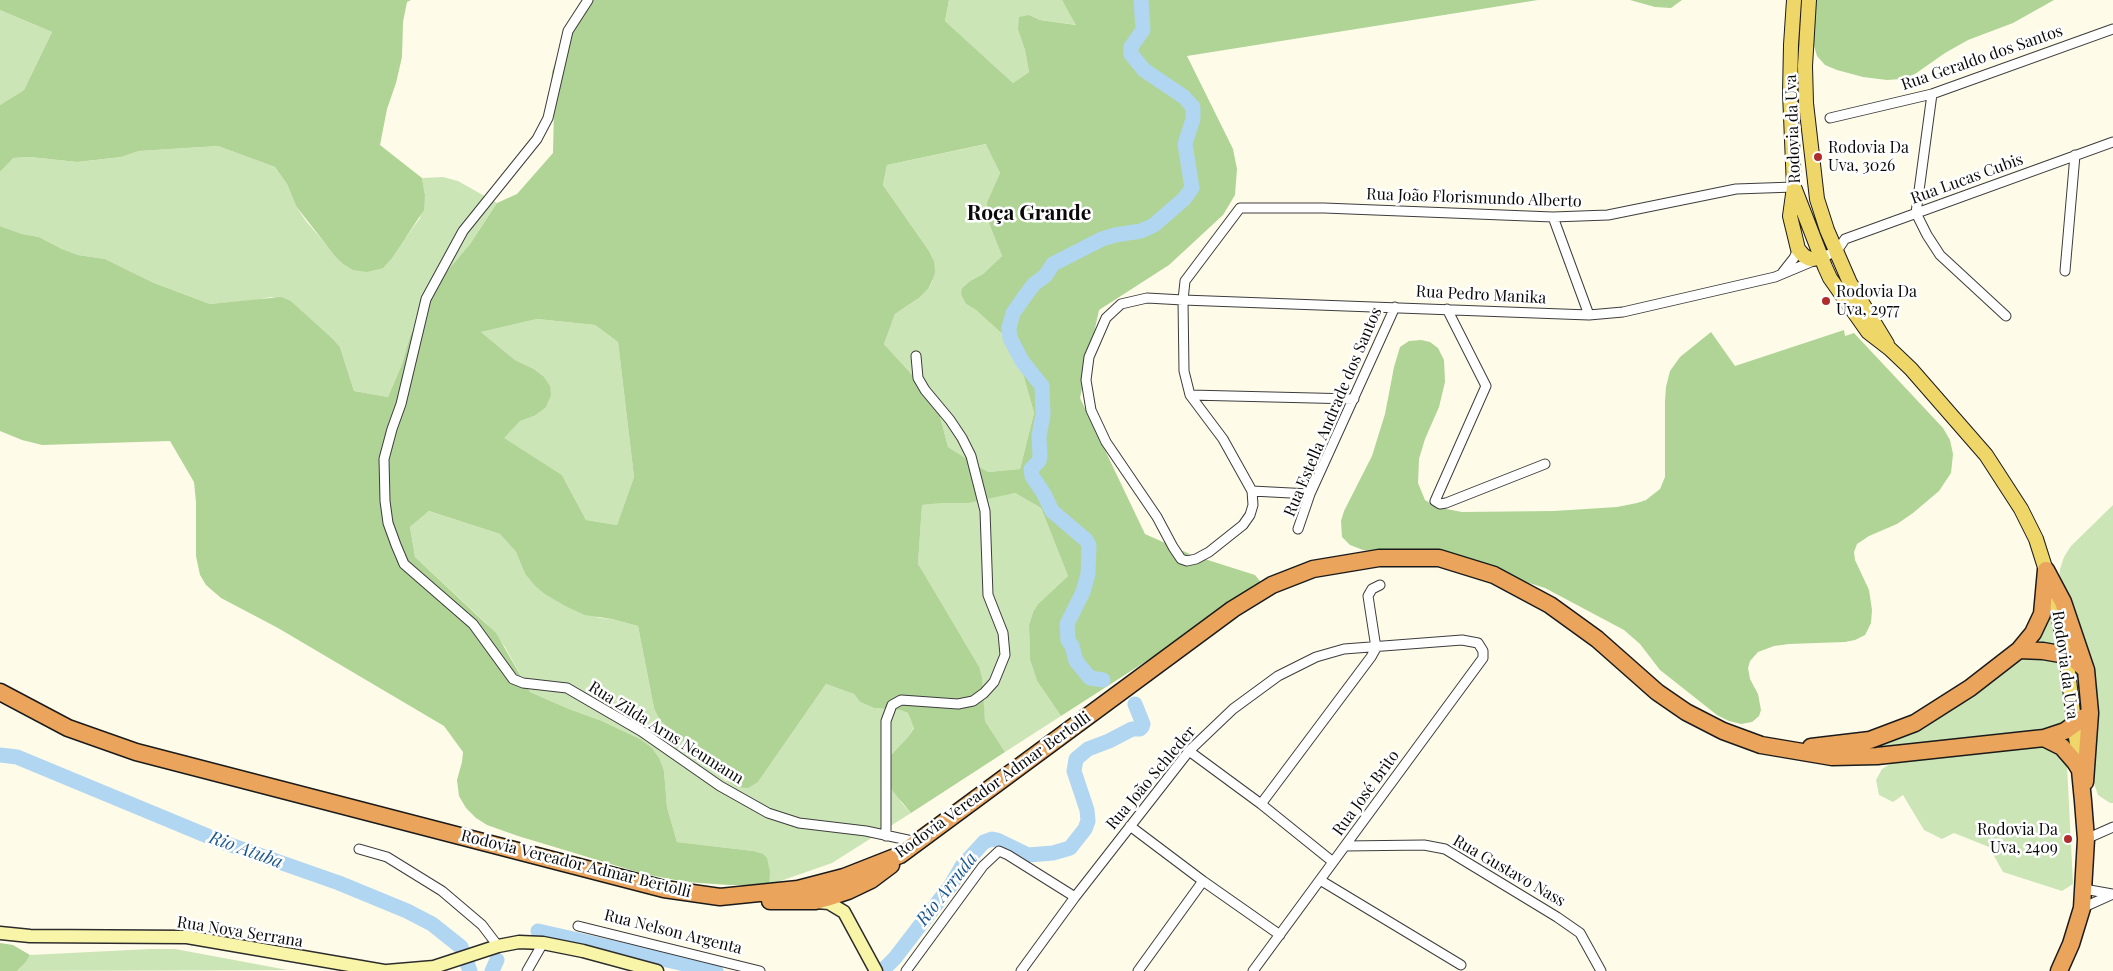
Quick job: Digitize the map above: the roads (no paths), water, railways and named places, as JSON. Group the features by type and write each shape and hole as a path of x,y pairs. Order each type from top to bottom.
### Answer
{"highway":[{"name":"Rodovia Vereador Admar Bertolli","path":"0,692 68,728 136,752 664,889 720,897 798,889 844,878 900,855 1233,609 1272,585 1313,569 1379,558 1439,558 1494,575 1550,605 1597,639 1657,692 1686,712 1723,731 1761,745 1832,757 1877,756 2054,736 2074,726 2090,713"},
{"name":"Rodovia Vereador Admar Bertolli","path":"1774,747 1820,747 1870,740 1915,722 1970,688 2019,650 2033,633 2042,614 2046,570"},
{"path":"2046,570 2063,602 2086,670 2090,713 2083,801"},
{"path":"2019,650 2043,651 2066,655 2074,658 2086,670"},
{"path":"2044,738 2062,747 2080,770"},
{"name":"Rodovia da Uva","path":"2059,971 2071,944 2082,908 2084,889 2086,839 2080,770"},
{"path":"720,897 754,901 815,901 848,892 871,880 890,866 900,855"}],"main road":[{"name":"Rodovia da Uva","path":"1794,0 1790,45 1794,187 1830,278 1868,332 1890,348 1986,455 2021,509 2036,539 2060,614 2080,770"},
{"name":"Rodovia da Uva","path":"1808,0 1805,66 1809,140 1817,199 1826,230 1850,283 1890,348"},
{"path":"1794,187 1790,216 1798,249 1810,260 1822,258"},
{"path":"844,912 848,892"},
{"path":"815,901 829,904 844,912 876,971"},
{"name":"Rua Nova Serrana","path":"0,933 30,936 187,937 385,971 437,968 498,946"},
{"path":"498,946 519,942 543,943 583,951 657,971"}],"street":[{"name":"Rua Zilda Arns Neumann","path":"588,0 568,31 548,118 537,139 463,231 426,299 401,404 384,460 385,501 388,523 404,564 473,624 513,679 523,683 566,688 641,731 720,786 768,813 799,823 866,831 917,842"},
{"name":"Rua Geraldo dos Santos","path":"1830,118 1932,94 2113,29"},
{"path":"1932,94 1916,213 1940,255 2006,316"},
{"name":"Rua Lucas Cubis","path":"1822,258 1837,251 1845,239 2113,142"},
{"path":"2065,270 2075,155"},
{"name":"Rua João Florismundo Alberto","path":"1182,300 1184,281 1240,208 1324,208 1553,217 1608,215 1736,190 1794,187"},
{"path":"1553,217 1589,315"},
{"path":"1775,277 1789,266 1798,249"},
{"name":"Rua Pedro Manika","path":"1252,490 1253,505 1250,515 1243,525 1209,552 1187,562 1181,559 1157,516 1106,442 1091,410 1086,380 1089,357 1096,337 1106,318 1121,304 1147,298 1589,315 1623,312 1775,277 1822,258"},
{"path":"1182,300 1184,371 1190,395 1223,439 1252,490 1310,494"},
{"name":"Rua Estella Andrade dos Santos","path":"1298,528 1310,494 1395,307"},
{"path":"1447,309 1486,386 1435,501 1440,504 1446,504 1545,464"},
{"path":"886,836 886,721 892,705 902,700 958,704 973,701 994,682 1000,672 1005,655 1003,633 988,596 985,512 971,456 950,420 925,390 918,378 916,356"},
{"path":"1190,395 1354,399"},
{"path":"1261,804 1371,658 1376,648 1368,596 1372,589 1380,585"},
{"name":"Rua João Schleder","path":"1021,971 1075,897 1189,751 1233,709 1278,676 1316,657 1344,649 1462,640"},
{"name":"Rua José Brito","path":"1252,971 1484,658 1483,651 1478,643 1462,640"},
{"path":"1189,751 1261,804 1333,862"},
{"path":"1130,826 1203,881 1280,935"},
{"path":"2086,839 2113,827"},
{"name":"Rua Gustavo Nass","path":"1345,846 1424,845 1445,849 1580,933 1601,971"},
{"path":"359,849 387,857 442,891 482,925 498,946"},
{"path":"906,971 983,866 1000,852 1008,855 1075,897"},
{"path":"1320,880 1461,965"},
{"path":"1138,971 1203,881"},
{"path":"2084,889 2113,894"},
{"path":"2082,908 2113,894"},
{"name":"Rua Nelson Argenta","path":"578,926 760,971"},
{"path":"527,971 543,943"}],"waterway":[{"name":"Rio Arruda","path":"1103,680 1090,678 1076,661 1072,646 1068,640 1067,624 1083,592 1088,574 1089,545 1086,540 1052,511 1032,476 1031,469 1039,461 1040,456 1039,436 1043,415 1042,386 1022,361 1010,338 1009,328 1013,313 1034,284 1045,276 1053,264 1102,239 1141,231 1154,225 1184,199 1192,188 1185,144 1193,119 1193,107 1184,97 1144,70 1131,54 1131,47 1143,30 1141,0"},
{"name":"Rio Arruda","path":"882,971 895,958 951,885 962,866 984,842 992,839 997,840 1028,855 1053,853 1070,848 1085,829 1088,821 1087,810 1074,771 1076,759 1088,749 1132,729 1140,729 1143,724 1135,704"},
{"name":"Rio Atuba","path":"0,755 17,757 222,842 339,883 407,911 432,924 461,947 470,971"},
{"name":"Rio Arruda","path":"538,931 716,971"},
{"name":"Rio Arruda","path":"492,971 497,960"}],"place":[{"name":"Rodovia Da Uva, 3026","path":"1818,157"},
{"name":"Rodovia Da Uva, 2977","path":"1826,301"},
{"name":"Rodovia Da Uva, 2409","path":"2068,839"}],"district":[{"name":"Roça Grande","path":"1029,213"}]}
